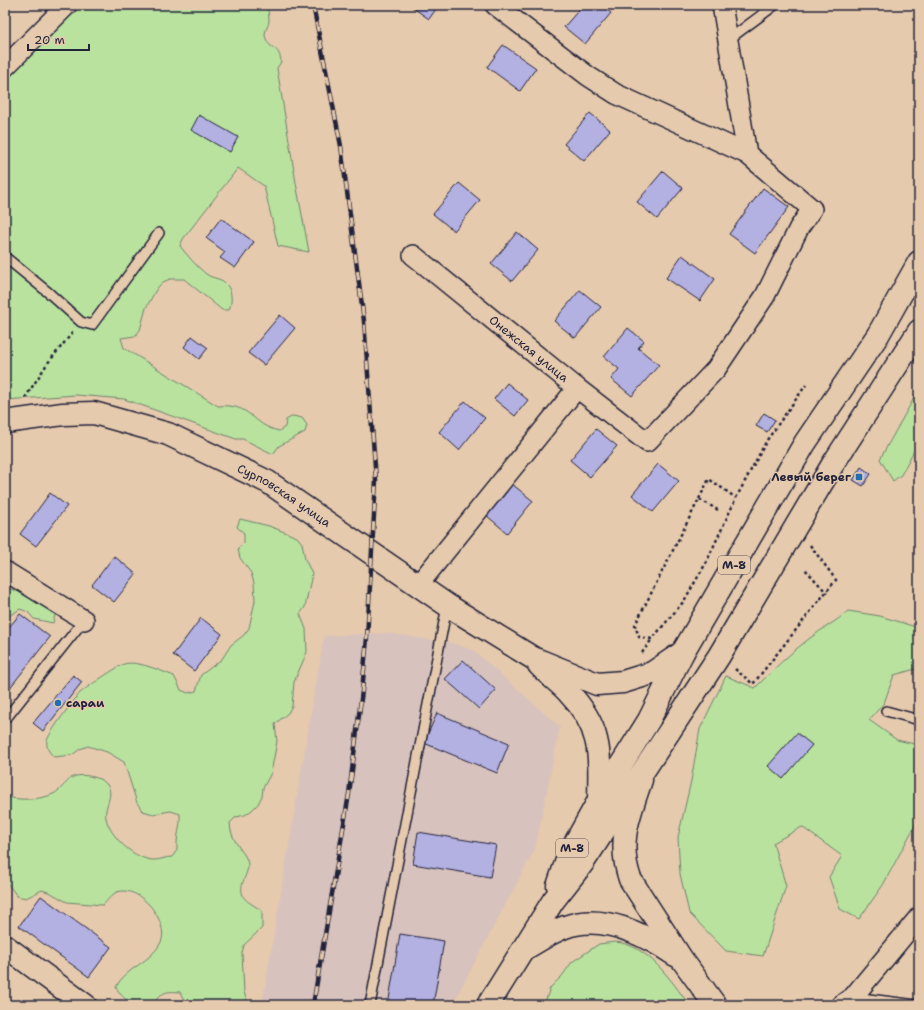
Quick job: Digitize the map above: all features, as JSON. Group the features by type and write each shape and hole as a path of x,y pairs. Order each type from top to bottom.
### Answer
{"main road":[{"name":"М-8","path":"553,901 569,854 599,800 649,720 683,652 805,443 878,335 919,262"},
{"name":"М-8","path":"553,901 582,864 719,656 833,464 919,331"},
{"name":"Сурповская улица","path":"10,421 63,414 94,413 168,434 268,482 419,584 447,605 533,658"},
{"path":"533,658 597,684 624,682 652,673 683,652"},
{"path":"533,658 548,675 568,692 587,715 597,736 600,757 599,800"},
{"path":"645,770 626,826 623,847 625,864 630,879 681,958 715,1005"},
{"path":"488,1005 553,901"},
{"path":"524,949 565,927 587,924 608,924 629,930 653,941 681,958"},
{"path":"5,946 85,1005"}],"street":[{"path":"5,67 67,5"},
{"path":"495,5 588,76 616,94 747,154"},
{"path":"722,5 747,154"},
{"name":"Онежская улица","path":"413,255 646,442 716,369 765,296 799,228 812,209 747,154"},
{"path":"419,584 577,388"},
{"path":"5,571 84,620"},
{"path":"847,1001 919,917"}],"lane":[{"path":"728,40 775,5"},
{"path":"5,257 49,293 81,322 92,325 159,233"},
{"path":"370,1005 447,605"},
{"path":"8,716 84,620"},
{"path":"886,711 919,720"},
{"path":"847,1001 917,1005"}],"path":[{"path":"10,421 47,364 81,322"},
{"path":"736,498 709,479 635,625 639,637 652,639 684,601 706,563 736,498 767,440 806,385"},
{"path":"699,499 718,510"},
{"path":"729,674 733,667 753,684 836,580 809,544 805,549"},
{"path":"804,568 826,592"},
{"path":"5,752 8,716"}],"shaded area":[{"path":"387,633 451,643 473,650 560,727 535,849 452,1005 262,1005 324,636"}],"green space":[{"path":"78,5 267,5 269,21 265,32 265,37 270,45 279,53 280,57 281,62 277,68 309,252 278,246 264,186 238,168 183,239 180,246 195,264 206,274 223,281 226,284 231,294 229,310 222,310 184,279 170,279 163,282 157,288 146,308 140,330 135,336 121,338 124,348 218,406 238,408 245,411 262,424 279,431 285,427 286,420 293,416 302,418 307,425 305,432 279,446 273,454 243,439 236,439 124,399 76,395 5,400 5,78 69,16"},
{"path":"919,389 919,441 901,475 893,481 880,459"},
{"path":"240,519 269,526 297,537 302,543 305,559 312,574 305,607 300,614 306,629 307,652 294,682 292,706 288,713 275,724 277,741 271,773 263,788 262,796 258,804 245,815 236,817 230,823 233,837 248,861 248,869 242,884 243,896 262,911 262,928 244,945 242,953 244,992 248,1005 183,1005 184,1000 180,992 166,992 156,1000 157,1005 133,1003 128,1001 116,987 126,974 157,949 163,934 157,916 143,899 126,891 115,893 103,905 67,902 42,890 26,898 17,896 5,880 5,796 16,799 42,798 56,793 74,776 83,775 96,778 103,781 109,789 110,794 106,809 106,818 108,825 118,840 132,852 147,859 156,860 172,857 177,850 180,814 171,811 153,814 143,811 137,803 124,762 107,752 88,746 80,749 72,755 54,757 48,750 47,741 48,737 80,693 102,677 124,664 135,663 156,669 174,676 181,690 188,693 196,691 201,675 222,659 231,645 244,635 249,628 255,601 254,583 251,573 240,558 238,549 244,543 244,533 237,527"},
{"path":"10,589 25,593 52,607 55,615 53,623 34,619 28,612 20,609 7,617 5,621 5,590"},
{"path":"848,611 880,616 919,628 919,668 894,675 884,703 869,720 897,740 919,745 919,818 883,885 859,919 840,909 829,877 842,856 802,827 773,843 786,886 763,956 726,951 689,913 680,874 678,837 691,781 700,729 726,676 755,688 775,668 810,638"},
{"path":"615,942 627,944 648,956 667,975 689,1005 544,1005 550,988 562,976 572,962 599,944"}],"building":[{"path":"409,5 439,5 429,19"},
{"path":"583,5 601,5 611,13 585,44 564,27"},
{"path":"503,45 536,68 520,91 487,67"},
{"path":"590,113 610,130 584,161 564,144"},
{"path":"199,115 238,137 230,152 191,130"},
{"path":"663,171 683,188 657,219 637,202"},
{"path":"459,183 480,200 454,231 433,214"},
{"path":"763,188 789,207 755,253 729,234"},
{"path":"221,218 254,242 235,268 220,258 225,252 206,238"},
{"path":"517,232 538,250 512,281 491,264"},
{"path":"682,255 715,279 700,301 666,278"},
{"path":"580,290 601,307 575,338 554,321"},
{"path":"280,315 295,328 264,365 248,353"},
{"path":"628,328 644,341 638,348 659,365 632,396 611,379 619,369 604,357"},
{"path":"192,336 208,348 199,359 184,347"},
{"path":"507,383 528,400 515,416 494,399"},
{"path":"465,401 485,418 459,450 439,432"},
{"path":"764,413 775,420 767,432 756,426"},
{"path":"596,429 617,446 590,477 570,460"},
{"path":"658,464 679,481 653,512 632,495"},
{"path":"861,467 871,474 863,486 853,480"},
{"path":"512,484 533,501 507,533 486,515"},
{"path":"50,493 67,506 36,546 20,534"},
{"path":"114,556 136,574 114,602 92,585"},
{"path":"20,614 50,637 5,694 5,632"},
{"path":"201,618 222,634 194,671 173,655"},
{"path":"463,660 496,690 479,709 445,679"},
{"name":"сараи","path":"73,675 82,682 43,731 33,723"},
{"path":"437,713 509,743 497,773 424,743"},
{"path":"797,733 812,745 783,779 768,766"},
{"path":"418,832 496,845 490,877 413,864"},
{"path":"41,896 111,947 89,977 19,926"},
{"path":"400,934 444,941 433,1005 388,1005"}],"railway":[{"path":"313,5 341,146 364,321 376,480 367,638 362,691 349,794 313,1005"}],"place":[{"name":"Левый берег","path":"859,477"},
{"name":"сараи","path":"58,703"}]}
